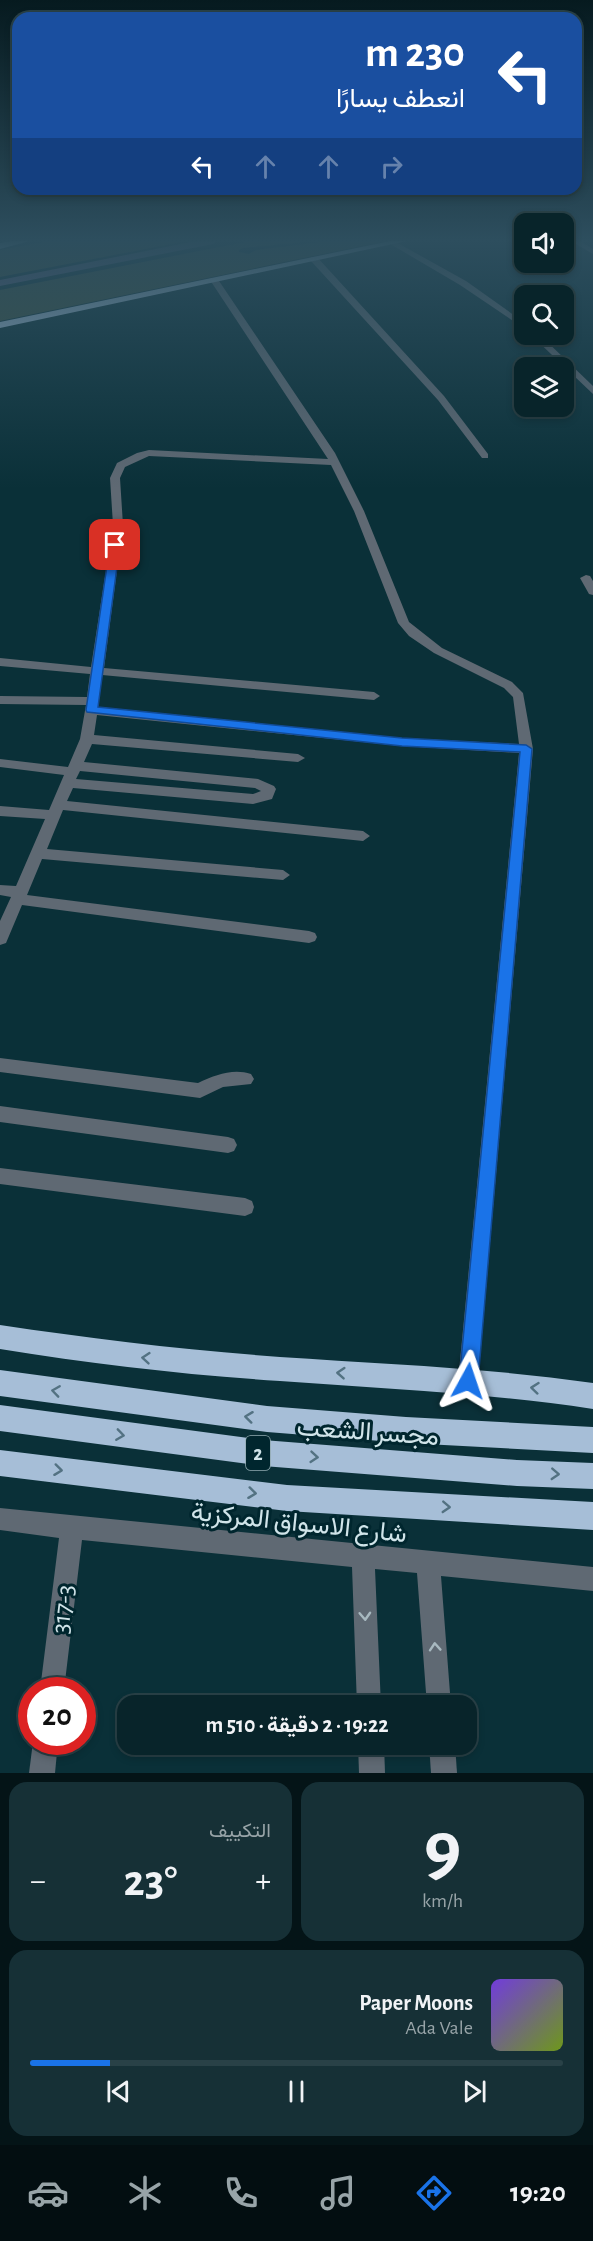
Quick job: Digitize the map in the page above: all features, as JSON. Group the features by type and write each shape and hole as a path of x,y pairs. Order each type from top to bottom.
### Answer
{"highway":[{"path":"0,1337 123,1356 468,1381 593,1396"},
{"name":"مجسر الشعب","path":"0,1383 267,1419 394,1429 593,1440"},
{"name":"مجسر الشعب","path":"0,1418 251,1452 517,1473 593,1476"},
{"path":"0,1462 287,1498 593,1516"}],"street":[{"path":"243,324 334,462 359,511 404,623 411,633 427,644 508,686 519,696 526,749 468,1381"},
{"path":"373,324 441,398 484,456"},
{"path":"545,345 593,391"},
{"path":"0,939 87,739 118,525 115,478 121,465 149,453 334,462"},
{"path":"586,578 593,592"},
{"path":"0,662 97,669 374,696"},
{"path":"0,700 92,705 402,742 526,749"},
{"path":"87,739 298,758"},
{"path":"0,763 71,774 253,799 267,796 269,789 258,784 71,774"},
{"path":"0,811 56,810 363,836"},
{"path":"37,853 283,875"},
{"path":"0,890 19,895 309,937"},
{"path":"0,1065 200,1090 221,1080 245,1079"},
{"path":"0,1114 228,1145"},
{"path":"0,1176 245,1207"},
{"name":"شارع الاسواق المركزية","path":"0,1519 593,1580"},
{"name":"317-3","path":"54,1677 72,1528"},
{"path":"363,1558 369,1695"},
{"path":"428,1563 438,1695"},
{"path":"42,1773 44,1755"},
{"path":"371,1755 372,1773"},
{"path":"443,1755 444,1773"}],"route":[{"path":"115,545 92,710 143,713 183,720 402,742 526,749 468,1381"}]}
